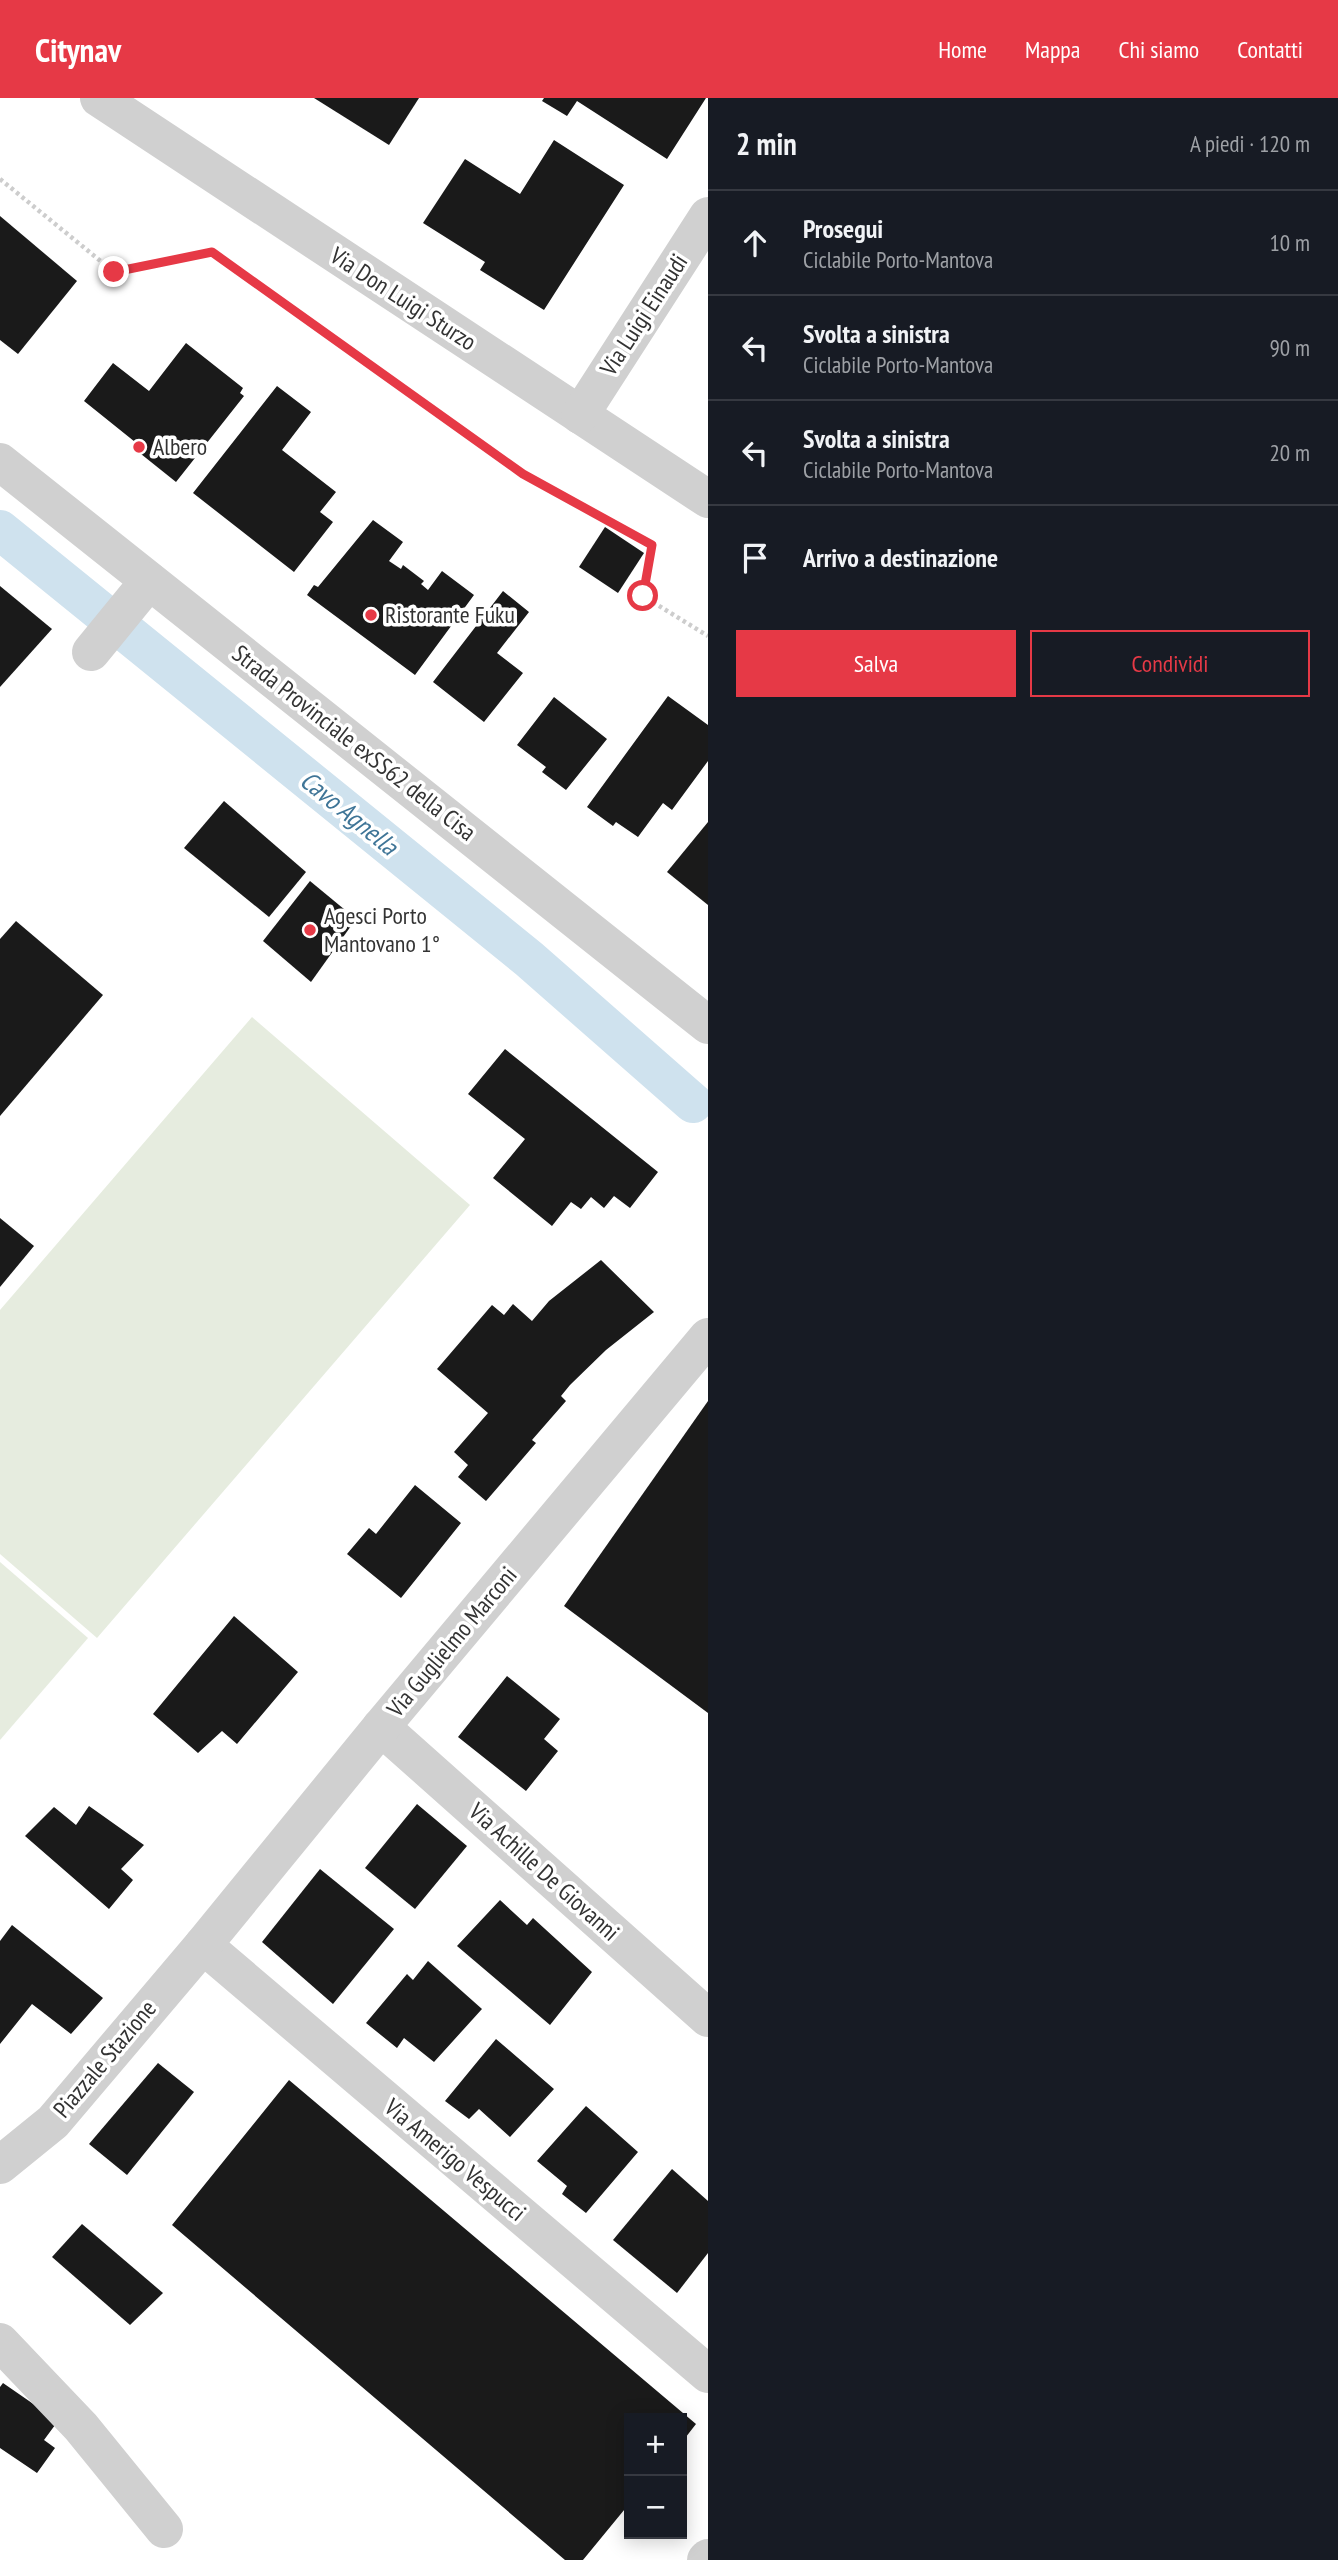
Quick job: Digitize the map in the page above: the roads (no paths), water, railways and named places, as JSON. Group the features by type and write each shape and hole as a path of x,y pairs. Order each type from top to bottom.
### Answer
{"street":[{"name":"Via Don Luigi Sturzo","path":"99,98 708,499"},
{"name":"Via Luigi Einaudi","path":"580,415 708,216"},
{"name":"Strada Provinciale exSS62 della Cisa","path":"0,463 708,1025"},
{"path":"91,652 149,580"},
{"name":"Via Guglielmo Marconi","path":"202,1945 707,1334"},
{"name":"Via Achille De Giovanni","path":"381,1727 708,2018"},
{"name":"Piazzale Stazione","path":"0,2165 53,2122 202,1945"},
{"name":"Via Amerigo Vespucci","path":"202,1945 708,2374"},
{"path":"0,2343 80,2427 164,2529"}],"waterway":[{"name":"Cavo Agnella","path":"0,530 529,959 693,1103"}],"place":[{"name":"Albero","path":"139,447"},
{"name":"Ristorante Fuku","path":"371,615"},
{"name":"Agesci Porto Mantovano 1°","path":"310,930"}]}
